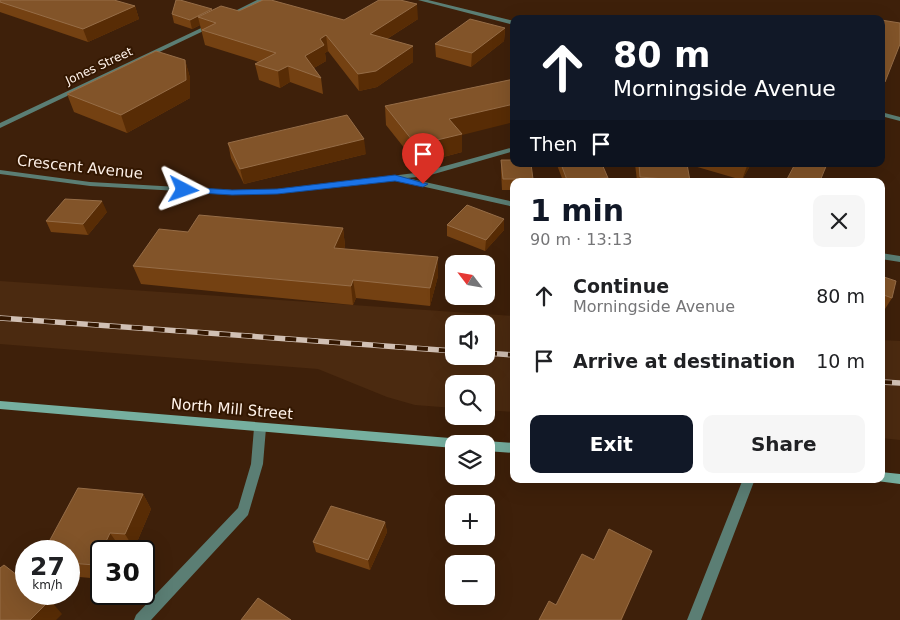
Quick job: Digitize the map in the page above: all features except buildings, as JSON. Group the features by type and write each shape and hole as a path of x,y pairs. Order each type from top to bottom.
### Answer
{"main road":[{"name":"North Mill Street","path":"0,405 445,443"},
{"path":"495,447 510,448"},
{"path":"885,478 900,479"}],"street":[{"name":"Jones Street","path":"0,126 261,0"},
{"path":"421,0 510,22"},
{"path":"885,115 900,119"},
{"name":"Crescent Avenue","path":"0,172 90,184 232,192 295,190 395,178 448,169 510,150"},
{"path":"395,178 510,204"},
{"path":"885,257 900,259"},
{"path":"141,620 243,511 257,464 260,428"},
{"path":"694,620 747,483"}],"shaded area":[{"path":"0,281 510,316 510,412 495,411 495,375 445,375 445,407 415,405 387,397 318,369 0,344"},
{"path":"885,340 900,341 900,440 885,438"}],"railway":[{"path":"0,318 445,350"},
{"path":"495,354 510,355"},
{"path":"885,382 900,383"}],"route":[{"path":"184,190 277,192 395,178 423,184"}]}
